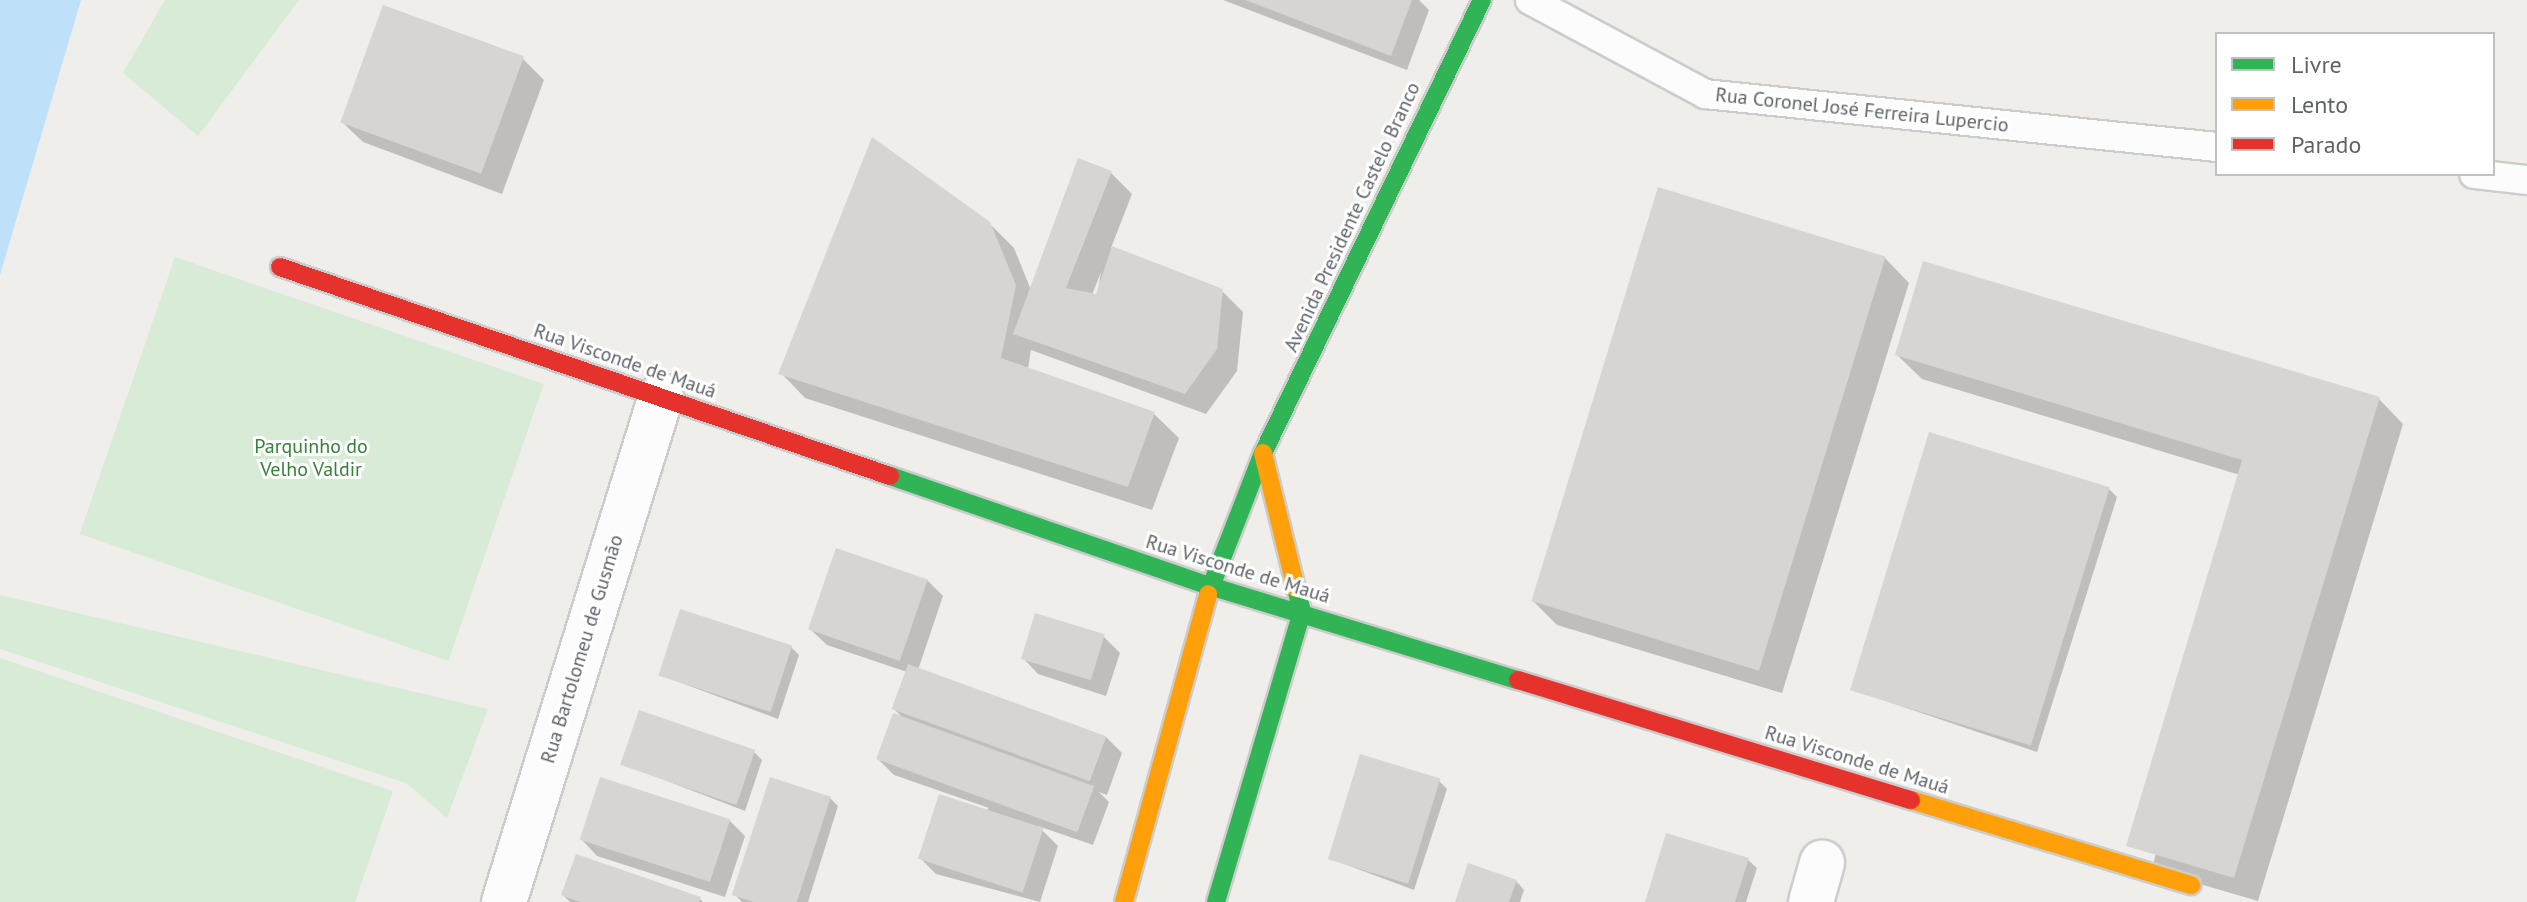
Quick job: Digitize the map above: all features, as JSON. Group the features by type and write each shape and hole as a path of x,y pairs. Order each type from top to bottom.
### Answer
{"street":[{"name":"Avenida Presidente Castelo Branco","path":"1124,902 1210,586 1263,453 1482,0"},
{"name":"Rua Visconde de Mauá","path":"280,267 1210,586 2191,885"},
{"name":"Rua Bartolomeu de Gusmão","path":"504,902 661,396"},
{"path":"1216,902 1302,612 1263,453"}],"lane":[{"name":"Rua Coronel José Ferreira Lupercio","path":"1530,0 1705,94 2215,147"},
{"path":"2492,176 2527,180"}],"green space":[{"path":"165,0 299,0 198,136 123,73"},
{"name":"Parquinho do Velho Valdir","path":"175,257 544,384 448,661 80,534"},
{"path":"0,595 488,709 447,818 406,783 0,649"},
{"path":"0,658 393,791 355,902 0,902"}],"water":[{"path":"0,0 81,0 0,275"}],"building":[{"path":"1245,0 1412,0 1391,56"},
{"path":"383,5 524,56 481,174 340,122"},
{"path":"872,137 990,222 1016,285 1001,358 1155,412 1128,487 778,374"},
{"path":"1078,158 1112,171 1066,288 1096,294 1112,246 1223,289 1217,349 1185,394 1013,334"},
{"path":"1658,187 1886,257 1759,671 1531,601"},
{"path":"1923,261 2380,397 2234,878 2126,846 2242,460 1895,355"},
{"path":"1929,432 2110,487 2031,745 1850,690"},
{"path":"836,548 928,580 900,661 808,629"},
{"path":"680,609 792,645 771,712 658,676"},
{"path":"1035,613 1105,634 1091,680 1021,659"},
{"path":"908,664 1106,736 1090,781 892,709"},
{"path":"639,710 755,750 736,805 620,765"},
{"path":"893,713 1094,786 1077,832 876,759"},
{"path":"1360,754 1440,779 1408,884 1328,859"},
{"path":"600,777 730,819 710,882 580,840"},
{"path":"770,777 831,797 797,902 753,902 732,895"},
{"path":"939,794 1044,828 1023,893 918,859"},
{"path":"1666,833 1749,858 1735,902 1645,902"},
{"path":"576,854 701,897 699,902 580,902 561,895"},
{"path":"1468,863 1517,880 1509,902 1455,902"}],"traffic: fast":[{"path":"1208,594 1263,453 1482,0"},
{"path":"890,476 1210,586 1518,680"},
{"path":"1216,902 1302,612 1296,588"}],"traffic: slow":[{"path":"1263,453 1296,588"},
{"path":"1124,902 1208,594"},
{"path":"1911,800 2191,885"}],"traffic: jam":[{"path":"280,267 890,476"},
{"path":"1518,680 1911,800"}]}
